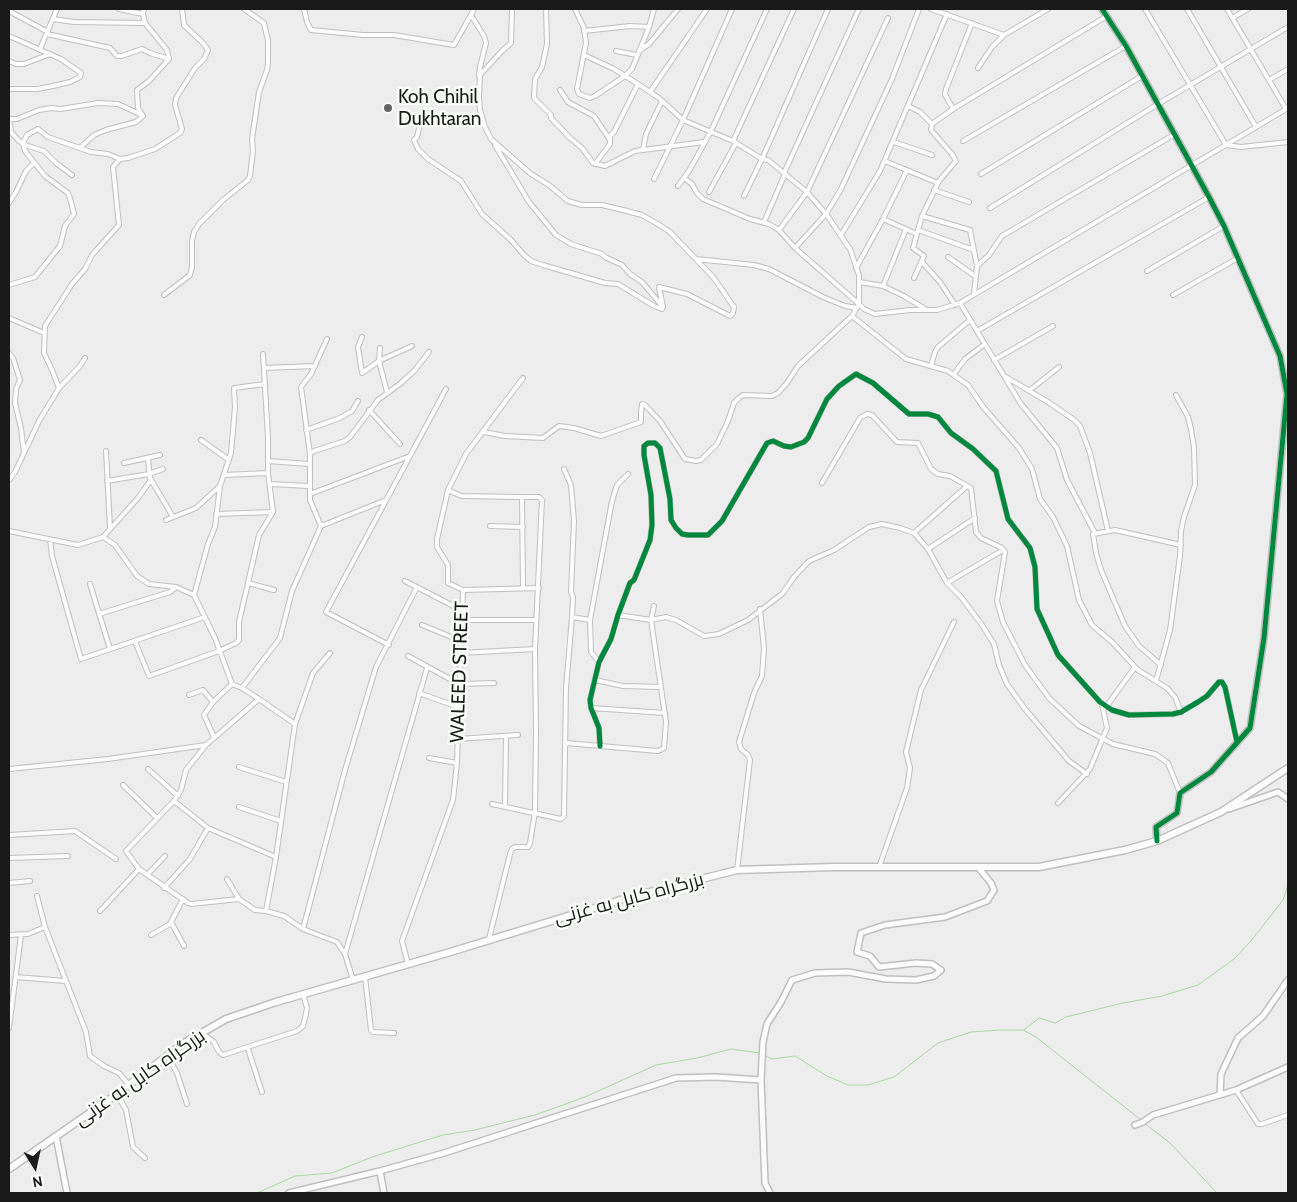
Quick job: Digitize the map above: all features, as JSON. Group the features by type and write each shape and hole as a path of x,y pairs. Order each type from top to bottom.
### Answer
{"highway":[{"name":"بزرگراه کابل به غزنی","path":"9,1169 117,1094 184,1043 226,1019 303,994 630,897 736,870 1039,866 1125,850 1157,841 1221,812 1288,768"}],"street":[{"path":"40,49 57,9"},
{"path":"119,9 143,14"},
{"path":"144,9 145,23 167,50 169,59"},
{"path":"9,285 34,277 60,246 65,226 74,214 68,194 45,176 25,151 23,143 27,134 38,129 48,137 91,152 108,154 120,159 137,156 155,149 180,133 182,129 175,105 176,98 195,68 204,59 208,50 184,25 182,9"},
{"path":"164,295 190,274 192,267 192,241 194,232 199,224 223,200 248,180 250,176 253,151 252,139 259,92 267,70 268,41 264,23 244,9"},
{"path":"304,9 311,30 363,35 394,35 454,45 474,9"},
{"path":"480,81 480,75 511,43 512,9"},
{"path":"546,9 547,44 542,67 535,80 534,98 595,164 605,166 618,158 643,150 704,142"},
{"path":"575,9 584,31 586,43 577,89 578,94 590,98 625,76 632,69 649,27 654,9"},
{"path":"616,51 638,53 650,44 678,9"},
{"path":"650,92 707,9"},
{"path":"654,179 683,120 732,9"},
{"path":"678,186 711,131 767,9"},
{"path":"709,192 734,142 794,9"},
{"path":"744,196 828,9"},
{"path":"764,222 859,9"},
{"path":"794,248 826,214 840,191 892,79 919,9"},
{"path":"931,9 1004,35"},
{"path":"978,68 992,47 1004,35 1048,9"},
{"path":"1102,9 1126,46 1210,196 1280,356 1287,394 1264,638 1250,728 1211,772 1180,793"},
{"path":"1145,9 1226,145"},
{"path":"1187,9 1256,127"},
{"path":"684,178 692,184 703,199 750,219 764,222 778,230 794,248 858,306 864,309 875,314 925,309 937,310 957,304 1287,109 1227,9"},
{"path":"1232,18 1248,9"},
{"path":"9,11 48,33 107,47 117,56 122,56 142,48 150,54 169,59"},
{"path":"841,235 885,161 947,14"},
{"path":"471,15 484,36 486,43 480,66 479,98 481,117 491,138 529,202 556,235 571,244 602,254 622,266 642,282 663,307"},
{"path":"914,278 924,255 913,248 922,216 938,183 956,161 931,130 932,124 952,109 1107,16"},
{"path":"778,230 807,192 888,18"},
{"path":"53,19 74,22 145,23"},
{"path":"952,109 945,94 946,89 972,23"},
{"path":"584,31 630,26 649,27"},
{"path":"990,208 1158,104 1288,27"},
{"path":"9,36 61,59 81,74 80,77 70,82 45,87 9,89"},
{"path":"963,142 1126,46"},
{"path":"9,62 24,64 50,54"},
{"path":"484,432 505,436 543,438 559,426 574,428 601,436 641,422 640,412 642,404 660,421 685,458 696,461 701,460 717,444 734,403 739,398 743,395 772,396 778,393 798,366 852,316 858,306 860,282 850,249 826,214 807,192 768,160 762,159 711,131 683,120 662,101 638,84 614,69 584,55"},
{"path":"143,116 138,108 137,90 169,59"},
{"path":"1269,80 1288,69"},
{"path":"981,174 1142,76"},
{"path":"595,164 610,144 610,136 614,132 638,84"},
{"path":"560,90 568,102 594,116 610,140"},
{"path":"643,150 646,134 662,101"},
{"path":"72,175 44,152 23,143 11,132 9,119 18,119 39,110 61,109 98,103 118,104 143,116"},
{"path":"908,106 920,112 932,124"},
{"path":"80,148 94,135 136,122 143,116"},
{"path":"422,116 417,137 414,140 418,149 428,159 461,181 482,214 511,240 527,258 543,265 605,283 618,284 654,306 662,309 663,307"},
{"path":"977,266 989,255 1000,238 1006,233 1175,134"},
{"path":"491,138 531,174 549,185 568,201 582,205 602,205 642,215 670,232 713,277 734,307 733,313 730,316 687,294 658,287 663,307"},
{"path":"894,142 932,155"},
{"path":"1226,145 1241,147 1288,142"},
{"path":"59,388 44,353 45,326 58,304 98,248 119,225 113,167 120,159"},
{"path":"885,161 938,183"},
{"path":"9,203 26,171 34,163"},
{"path":"856,268 907,170"},
{"path":"934,190 969,202"},
{"path":"977,331 1210,196"},
{"path":"922,216 970,230 977,266 974,294"},
{"path":"883,219 906,229 974,250"},
{"path":"1147,272 1224,226"},
{"path":"883,286 906,229"},
{"path":"948,257 975,276"},
{"path":"1173,295 1238,258"},
{"path":"695,259 754,265 769,269 822,297 845,306 858,306"},
{"path":"922,262 970,320 1020,404 1057,448 1068,480 1094,533 1096,553 1101,570 1125,626 1139,646 1161,665"},
{"path":"860,282 883,286 925,309"},
{"path":"852,316 906,359 954,374 968,385 984,408 1019,448 1030,464 1040,499 1053,518 1066,546 1080,600 1092,625 1112,642 1135,667 1167,688 1175,697 1181,712"},
{"path":"9,318 44,333"},
{"path":"931,366 938,347 970,320"},
{"path":"994,360 1053,326"},
{"path":"362,337 358,347 362,373 379,361 412,346"},
{"path":"242,688 280,638 292,591 320,526 310,500 310,454 301,386 311,374 326,339"},
{"path":"954,374 965,359 985,344"},
{"path":"380,348 379,361 387,392"},
{"path":"310,454 314,450 345,441 350,437 368,410 415,370 429,352"},
{"path":"9,353 13,358 20,380 16,389 15,403 24,453"},
{"path":"135,641 148,676 219,651 239,640 240,622 259,535 273,512 268,473 264,354"},
{"path":"9,480 59,388 80,366 84,358"},
{"path":"264,368 315,366"},
{"path":"1030,390 1059,368"},
{"path":"600,746 599,728 590,700 599,662 611,639 630,583 634,580 650,540 652,525 651,495 644,456 643,447 645,444 655,443 660,448 672,520 676,528 682,534 708,535 722,521 767,443 773,441 791,447 804,442 808,438 827,399 850,377 858,374 873,383 909,414 928,414 938,417 951,433 994,468 1008,518 1030,548 1036,574 1037,610 1058,655 1104,705 1112,710 1136,715 1160,716 1181,712 1207,696 1219,682 1224,682 1237,742"},
{"path":"1004,376 1030,390 1073,419 1080,426 1084,433 1094,470 1108,531"},
{"name":"WALEED STREET","path":"408,964 402,941 453,800 463,590 448,583 448,565 437,547 448,490 466,454 523,378"},
{"path":"265,384 234,388 235,407 229,460 220,486 215,527 208,544 194,594 232,684 242,688 295,724"},
{"path":"389,644 326,612 446,389"},
{"path":"1156,681 1170,630 1181,531 1195,485 1196,474 1194,448 1188,417 1176,395"},
{"path":"306,430 340,418 352,411 358,401"},
{"path":"368,410 400,444"},
{"path":"822,483 860,418 867,414 872,416 897,442 918,443 931,469 938,474 950,476 971,488 976,532 981,538 1005,552 997,601 1003,622 1025,665 1049,698 1079,726 1113,744 1155,754 1168,762 1180,793 1177,813 1156,827 1157,841"},
{"path":"200,440 229,460"},
{"path":"106,451 110,528"},
{"path":"124,463 160,455"},
{"path":"310,494 410,456"},
{"path":"148,458 151,480 173,517"},
{"path":"268,461 309,464"},
{"path":"107,481 149,474 163,469"},
{"path":"492,804 563,818 566,688 572,617 573,596 571,592 574,521 571,485 564,469"},
{"path":"225,475 268,473"},
{"path":"599,662 591,652 590,620 612,502 617,485 628,474"},
{"path":"9,531 78,545 103,537 138,498 151,480"},
{"path":"270,484 309,486"},
{"path":"166,520 196,508 220,486"},
{"path":"914,533 967,486"},
{"path":"448,490 462,496 522,496 539,497 542,500 535,649 535,812 528,847 516,847 512,849 510,854 488,939"},
{"path":"522,496 523,587"},
{"path":"320,526 386,500"},
{"path":"216,514 273,512"},
{"path":"928,549 975,518"},
{"path":"618,615 652,620 666,618 676,620 704,636 719,634 748,620 782,594 794,577 810,561 834,550 869,527 882,524 914,533 928,549 947,583 961,597 994,644 999,666 1007,684 1025,709 1069,761 1087,774"},
{"path":"490,526 523,527"},
{"path":"1094,533 1115,530 1180,545"},
{"path":"103,537 115,545 136,576 149,584 176,587 194,594"},
{"path":"50,539 52,556 81,659 205,617"},
{"path":"947,583 1003,550"},
{"path":"405,582 463,611"},
{"path":"248,583 274,590"},
{"path":"90,584 110,649"},
{"path":"99,614 170,592 176,587"},
{"path":"303,928 345,770 376,667 417,587"},
{"path":"463,590 539,588"},
{"path":"566,744 662,750 664,748 666,722 652,620 654,606"},
{"path":"736,870 750,760 748,755 741,749 739,742 754,693 762,676 764,648 760,609"},
{"path":"572,617 590,620"},
{"path":"463,620 536,620"},
{"path":"879,867 907,788 910,768 906,752 921,690 954,622"},
{"path":"422,625 461,641"},
{"path":"460,653 535,649"},
{"path":"266,911 276,857 295,724 313,673 330,653"},
{"path":"408,656 459,684 494,683"},
{"path":"1058,803 1090,769 1107,725 1103,711 1104,705 1135,667"},
{"path":"345,954 427,668"},
{"path":"595,680 623,686 660,687"},
{"path":"214,738 204,715 213,702 232,684"},
{"path":"189,695 203,690 213,702"},
{"path":"420,693 458,707"},
{"path":"239,899 190,903 164,888 139,869 126,851 178,796 186,770 206,745 259,699"},
{"path":"591,708 665,713"},
{"path":"457,739 518,735"},
{"path":"505,806 506,736"},
{"path":"9,769 108,759 206,745"},
{"path":"429,758 456,763"},
{"path":"239,767 286,782"},
{"path":"148,769 178,796"},
{"path":"123,785 157,818"},
{"path":"1221,812 1278,792 1288,799"},
{"path":"174,801 208,828 276,857"},
{"path":"239,807 281,821"},
{"path":"164,888 190,859 208,828"},
{"path":"9,835 75,831 116,859"},
{"path":"9,858 68,856"},
{"path":"148,874 165,856"},
{"path":"770,1193 765,1183 761,1080 763,1042 767,1024 792,980 815,973 848,972 886,979 916,980 934,976 941,970 932,964 916,962 879,967 870,956 857,952 861,933 885,925 945,917 987,901 994,890 991,883 978,867"},
{"path":"100,911 139,869"},
{"path":"227,879 239,899 255,910 284,916 303,928 337,942 345,954 353,980"},
{"path":"9,883 30,881"},
{"path":"37,896 44,927 86,1032 90,1056 104,1066 119,1073 128,1085"},
{"path":"151,935 172,922 182,899"},
{"path":"172,922 184,946"},
{"path":"9,936 28,934 44,927"},
{"path":"9,1028 21,935"},
{"path":"365,976 371,1030 373,1032 394,1033"},
{"path":"16,977 65,981"},
{"path":"1220,1094 1221,1074 1238,1038 1263,1016 1288,980"},
{"path":"202,1033 214,1042 219,1052 223,1055 248,1049 300,1030 306,1018 307,1008 303,994"},
{"path":"248,1049 262,1092"},
{"path":"168,1055 187,1104"},
{"path":"1135,1125 1153,1115 1236,1090 1288,1067"},
{"path":"289,1193 444,1153 676,1078 716,1077 761,1080"},
{"path":"1236,1090 1258,1124 1288,1115"},
{"path":"117,1094 126,1110 133,1147 145,1158"},
{"path":"56,1136 67,1193"},
{"path":"380,1171 384,1193"}],"waterway":[{"path":"1024,1030 1039,1018 1055,1023 1066,1017 1162,996 1198,985 1234,959 1251,941 1283,900 1288,885"},
{"path":"764,1055 772,1059 795,1056 827,1076 848,1085 868,1085 894,1077 938,1043 971,1032 1023,1030 1036,1037 1141,1120"},
{"path":"257,1193 295,1176 332,1173 372,1157 443,1135 475,1130 535,1115 585,1097 656,1065 697,1058 731,1049 760,1053"},
{"path":"1144,1123 1170,1143 1217,1193"}],"cycle path":[{"path":"1102,9 1126,46 1224,226 1280,356 1287,394 1264,638 1250,728 1211,772 1180,793 1177,813 1156,827 1157,841"},
{"path":"600,746 599,728 590,700 599,662 611,639 630,583 634,580 650,540 652,525 651,495 644,446 648,443 655,443 660,448 670,499 671,520 676,528 682,534 708,535 722,521 767,443 773,441 791,447 804,442 808,438 827,399 839,386 856,374 873,383 909,414 928,414 938,417 951,433 973,449 996,471 1008,519 1030,548 1035,567 1037,609 1058,655 1100,702 1112,710 1129,715 1173,714 1181,712 1198,702 1207,696 1219,682 1222,682 1225,687 1237,742"}],"place":[{"name":"Koh Chihil Dukhtaran","path":"388,108"}]}
